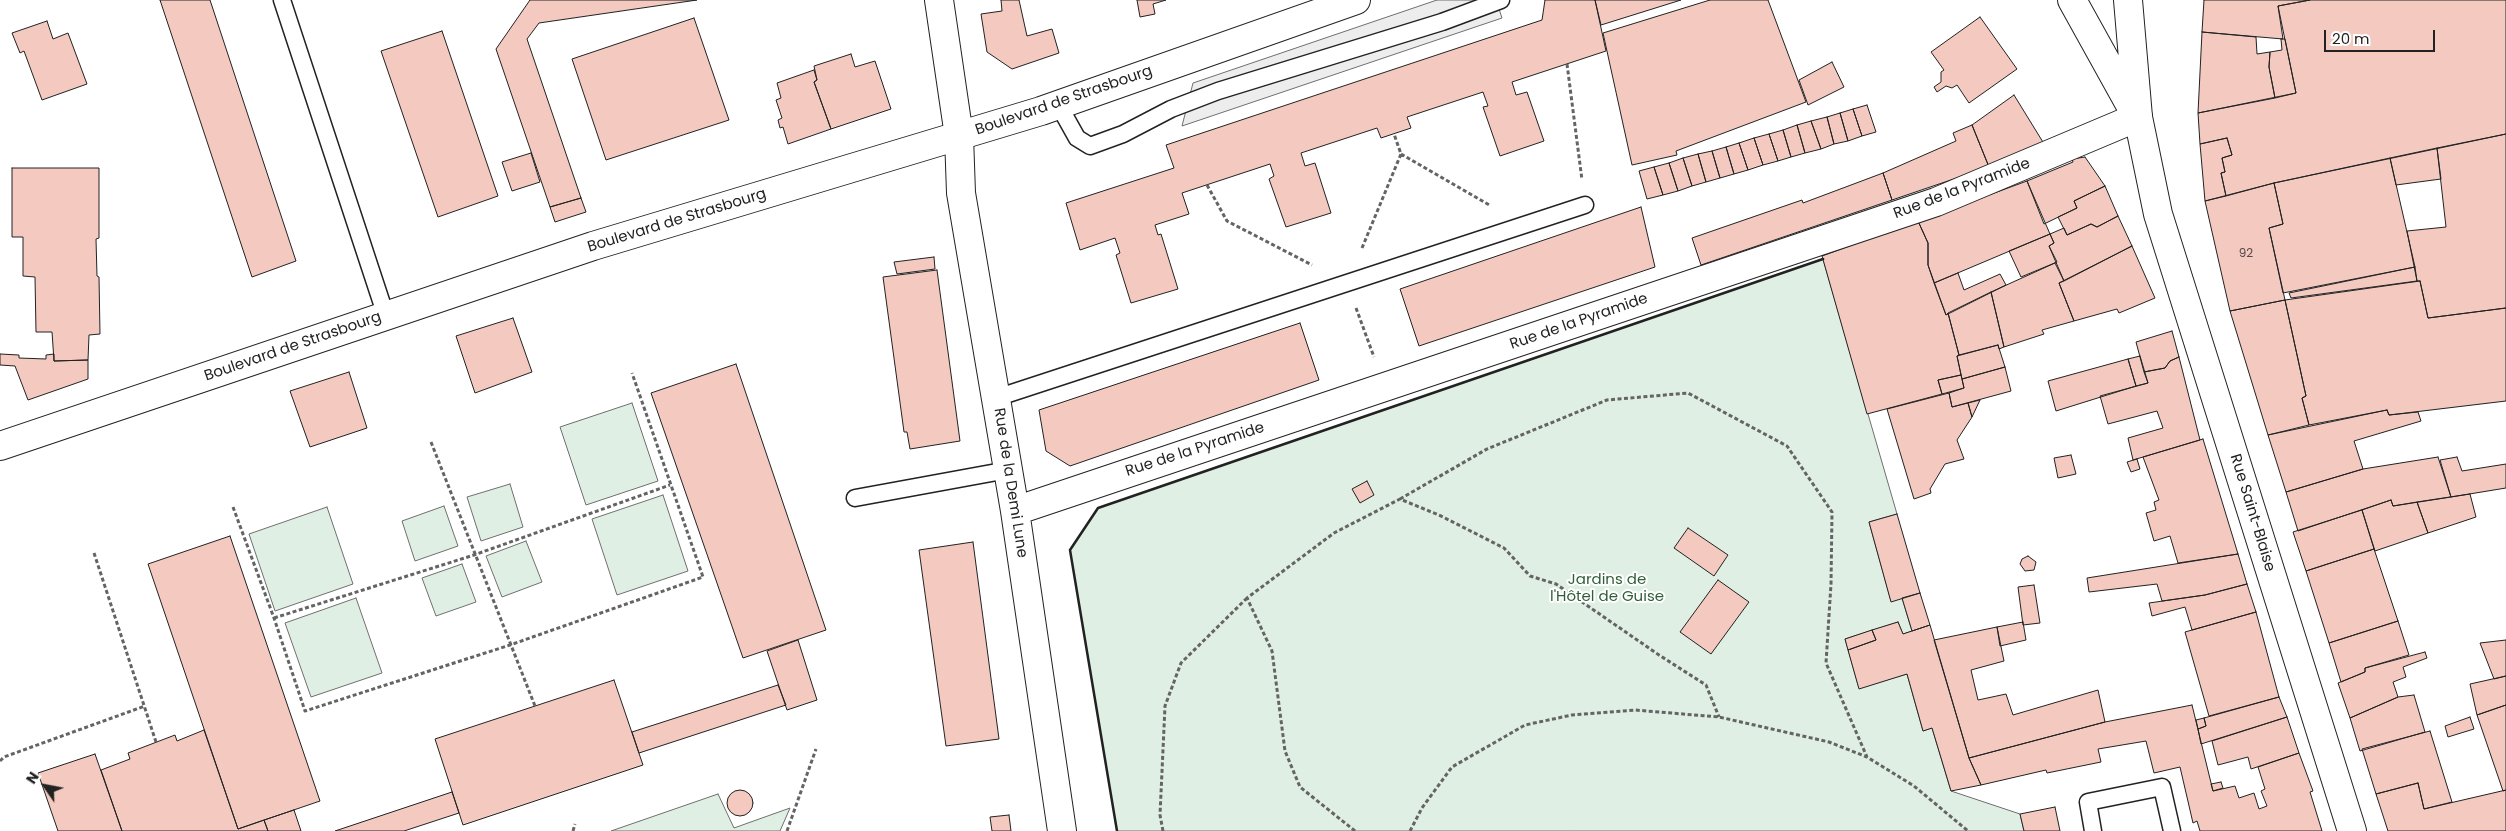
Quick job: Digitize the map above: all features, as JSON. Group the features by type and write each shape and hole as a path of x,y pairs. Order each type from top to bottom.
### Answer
{"street":[{"name":"Rue de la Demi Lune","path":"939,0 959,136 961,194 1015,511 1062,831"},
{"name":"Boulevard de Strasbourg","path":"0,446 592,246 959,136 1058,104 1356,0"},
{"path":"2072,0 2138,118"},
{"path":"2128,0 2138,118"},
{"name":"Rue Saint-Blaise","path":"2138,118 2158,214 2352,831"},
{"name":"Rue de la Pyramide","path":"1015,511 1936,202 2138,118"}],"lane":[{"path":"282,0 386,316"},
{"path":"1058,104 1077,138 1090,146 1123,134 1171,109 1218,91 1442,22 1501,0"},
{"path":"996,398 1585,205"},
{"path":"855,498 1008,470"},
{"path":"2093,831 2088,802 2162,787 2172,831"}],"path":[{"path":"1567,64 1585,205"},
{"path":"1394,134 1401,154 1524,225"},
{"path":"1347,283 1401,154"},
{"path":"1207,185 1227,221 1347,283 1385,387"},
{"path":"233,507 274,618 305,711 510,645 703,577 632,373"},
{"path":"1162,831 1160,815 1165,706 1181,663 1246,598 1334,533 1400,499 1487,449 1606,400 1688,393 1787,446 1832,512 1831,584 1826,663 1867,757"},
{"path":"431,442 535,706"},
{"path":"274,618 474,554 670,485"},
{"path":"1400,499 1441,516 1504,548 1530,576 1556,584 1659,655 1706,684 1719,717"},
{"path":"94,553 156,742"},
{"path":"1246,598 1272,651 1285,752 1300,788 1355,831"},
{"path":"0,761 4,757 144,706"},
{"path":"1410,831 1422,808 1452,767 1525,725 1572,715 1635,710 1719,717 1829,742 1867,757 1914,786 1968,831"},
{"path":"788,831 816,748"},
{"path":"573,831 575,824"}],"green space":[{"name":"Jardins de l'Hôtel de Guise","path":"1823,259 1897,514 1869,522 1891,601 1902,598 1912,631 1903,634 1898,622 1845,639 1859,688 1907,674 1923,731 1932,728 1951,791 2020,814 2024,831 1117,831 1070,550 1098,508"},
{"path":"632,403 658,481 586,505 560,427"},
{"path":"510,484 523,527 481,541 467,497"},
{"path":"663,495 688,571 617,595 592,519"},
{"path":"444,506 458,546 415,561 402,521"},
{"path":"327,507 353,584 275,611 249,534"},
{"path":"526,541 542,582 502,597 486,556"},
{"path":"462,564 476,602 436,616 422,578"},
{"path":"356,598 382,673 311,697 285,623"},
{"path":"718,794 734,828 790,808 780,831 611,831"}],"shaded area":[{"path":"1437,0 1496,0 1502,18 1182,126 1193,83"}],"building":[{"path":"160,0 210,0 296,261 252,277"},
{"path":"530,0 697,0 539,23 527,39 581,198 550,207 496,49"},
{"path":"1001,0 1019,0 1027,36 1052,29 1059,53 1012,69 987,52 981,14 1002,11"},
{"path":"1137,0 1166,0 1153,4 1155,14 1140,17"},
{"path":"1545,0 1595,0 1606,51 1512,82 1516,95 1527,92 1544,141 1500,156 1483,107 1488,106 1483,92 1407,117 1411,128 1381,138 1377,128 1301,153 1305,166 1315,163 1331,213 1286,227 1269,179 1274,176 1270,164 1182,193 1189,214 1155,225 1158,235 1161,234 1178,289 1131,303 1116,255 1120,253 1115,238 1080,250 1066,203 1174,168 1166,145 1542,20"},
{"path":"1595,0 1681,0 1601,25"},
{"path":"1710,0 1768,0 1806,102 1676,151 1677,155 1632,165 1603,33"},
{"path":"2204,0 2310,0 2278,6 2283,39 2202,32"},
{"path":"2310,0 2506,0 2506,134 2274,183 2226,196 2221,173 2225,172 2222,158 2232,155 2227,138 2200,144 2198,113 2296,93 2278,6"},
{"path":"1980,17 2017,69 1969,103 1957,85 1952,88 1946,86 1937,92 1934,87 1941,82 1941,72 1944,70 1931,52"},
{"path":"694,18 729,120 606,160 572,59"},
{"path":"47,21 53,39 68,33 87,84 42,100 24,51 20,53 12,33"},
{"path":"442,31 498,196 438,217 381,51"},
{"path":"2202,32 2256,37 2257,54 2270,52 2269,67 2275,98 2198,113"},
{"path":"2281,39 2285,39 2296,93 2275,98 2269,67 2270,52 2282,50"},
{"path":"851,54 855,67 875,61 891,109 831,129 814,82 817,80 814,66"},
{"path":"1832,62 1844,87 1808,105 1799,80"},
{"path":"814,70 817,80 814,82 831,129 788,144 783,127 780,128 778,120 782,118 776,100 781,98 777,83"},
{"path":"2014,95 2046,147 1989,167 1972,125"},
{"path":"1867,105 1876,132 1862,136 1853,109"},
{"path":"1853,109 1862,136 1848,141 1840,113"},
{"path":"1840,113 1848,141 1834,144 1827,117"},
{"path":"1827,117 1834,144 1821,149 1811,121"},
{"path":"1811,121 1821,149 1805,153 1797,125"},
{"path":"1797,125 1805,153 1791,157 1783,130"},
{"path":"1972,125 1989,167 1892,200 1883,173 1956,141 1953,133"},
{"path":"1783,130 1791,157 1778,161 1769,134"},
{"path":"1769,134 1778,161 1763,165 1754,138"},
{"path":"2506,134 2506,308 2428,318 2420,281 2417,281 2407,231 2446,227 2437,148"},
{"path":"1754,138 1763,165 1748,170 1739,143"},
{"path":"2227,138 2232,155 2222,158 2225,172 2221,173 2226,196 2205,201 2200,144"},
{"path":"1739,143 1748,170 1734,174 1726,147"},
{"path":"1726,147 1734,174 1720,178 1712,151"},
{"path":"2437,148 2441,179 2396,185 2390,158"},
{"path":"1712,151 1720,178 1706,182 1698,154"},
{"path":"531,153 540,182 512,191 502,162"},
{"path":"1698,154 1706,182 1692,186 1683,158"},
{"path":"2085,157 2105,186 2074,201 2077,208 2044,224 2027,181 2073,162 2072,159"},
{"path":"1683,158 1692,186 1678,191 1669,163"},
{"path":"2390,158 2415,267 2283,293 2269,228 2283,224 2274,183"},
{"path":"1669,163 1678,191 1663,195 1654,167"},
{"path":"1654,167 1663,195 1647,199 1639,171"},
{"path":"12,168 99,168 99,238 96,239 100,334 89,335 88,360 54,361 52,332 36,332 35,277 23,276 23,237 12,237"},
{"path":"1883,173 1892,200 1701,265 1692,238 1802,200 1803,203"},
{"path":"2027,181 2050,234 1934,283 1928,265 1928,243 1918,221"},
{"path":"2274,183 2283,224 2269,228 2285,300 2230,311 2205,201"},
{"path":"2105,186 2118,216 2097,227 2091,224 2067,235 2058,217 2077,208 2074,201"},
{"path":"581,198 586,212 555,222 550,207"},
{"path":"1641,207 1655,267 1419,346 1400,289"},
{"path":"2118,216 2132,246 2064,281 2049,246 2054,243 2050,234 2064,228 2067,235 2091,224 2097,227"},
{"path":"1918,221 1928,243 1928,265 1946,315 1948,313 1959,355 1957,356 1961,375 1938,380 1942,394 1867,414 1822,256"},
{"path":"2050,234 2054,243 2049,246 2057,262 2021,277 2009,251"},
{"path":"2132,246 2155,298 2119,313 2117,309 2074,321 2059,283"},
{"path":"934,257 935,269 897,274 894,262"},
{"path":"2055,263 2064,281 2059,283 2074,321 2042,330 2044,334 2004,347 1991,292"},
{"path":"2415,267 2417,281 2291,298 2289,293"},
{"path":"937,270 960,441 910,449 907,432 904,432 883,277"},
{"path":"1958,273 1964,290 2000,274 2006,285 1946,315 1934,283"},
{"path":"2420,281 2428,318 2506,308 2506,401 2389,415 2387,410 2309,425 2302,398 2306,396 2285,300"},
{"path":"1991,292 2004,347 1999,349 1998,345 1959,355 1948,313"},
{"path":"2285,300 2306,396 2302,398 2309,425 2268,435 2230,311"},
{"path":"513,318 532,372 475,393 456,336"},
{"path":"1300,323 1319,380 1070,466 1046,451 1039,410"},
{"path":"2172,331 2179,357 2170,361 2165,368 2144,372 2136,342"},
{"path":"1998,345 2005,367 1962,379 1957,356"},
{"path":"0,354 19,355 19,358 46,359 46,355 54,354 54,361 88,360 88,379 28,400 15,366 0,365"},
{"path":"2140,356 2148,383 2136,386 2128,359"},
{"path":"2179,357 2200,440 2133,460 2128,438 2163,428 2157,411 2108,424 2100,396 2148,383 2144,372 2165,368 2170,361"},
{"path":"2128,359 2136,386 2056,411 2048,381"},
{"path":"736,364 826,630 743,658 651,393"},
{"path":"2005,367 2011,391 1952,407 1949,393 1964,388 1962,379"},
{"path":"349,372 367,428 310,447 290,391"},
{"path":"1961,375 1964,388 1942,394 1938,380"},
{"path":"1949,393 1952,407 1968,403 1972,417 1957,440 1964,459 1945,464 1930,489 1931,493 1914,499 1887,409"},
{"path":"1980,400 1972,417 1968,403"},
{"path":"2387,410 2389,415 2418,412 2421,421 2354,441 2363,469 2286,492 2268,435"},
{"path":"2203,439 2238,554 2178,563 2170,536 2154,541 2146,513 2156,510 2154,502 2159,500 2143,457"},
{"path":"2071,455 2076,474 2058,478 2054,458"},
{"path":"2438,457 2451,497 2393,506 2391,500 2298,531 2286,492 2363,469"},
{"path":"2457,457 2462,471 2506,464 2506,488 2451,497 2440,460"},
{"path":"2137,459 2140,469 2131,472 2127,462"},
{"path":"1367,481 1374,495 1360,503 1352,489"},
{"path":"2470,494 2476,517 2428,533 2417,502"},
{"path":"2391,500 2393,506 2417,502 2428,533 2375,551 2362,510"},
{"path":"2362,510 2374,549 2306,571 2293,532"},
{"path":"1897,514 1920,593 1891,602 1869,522"},
{"path":"1688,528 1728,555 1714,576 1674,548"},
{"path":"230,536 320,801 238,829 148,564"},
{"path":"973,542 999,739 946,746 919,550"},
{"path":"2374,549 2398,621 2329,643 2306,571"},
{"path":"2238,554 2247,584 2205,595 2162,601 2157,584 2089,592 2087,578"},
{"path":"2028,556 2036,562 2034,570 2025,571 2020,564 2022,559"},
{"path":"1718,580 1749,602 1711,654 1680,632"},
{"path":"2247,584 2256,612 2192,630 2185,607 2152,616 2149,603 2205,595"},
{"path":"2034,585 2040,623 2023,625 2018,587"},
{"path":"1920,593 1930,625 1912,631 1902,598"},
{"path":"2256,612 2279,697 2209,716 2185,632"},
{"path":"2398,621 2409,655 2365,668 2365,672 2341,682 2329,643"},
{"path":"1898,622 1903,634 1930,625 1969,758 1981,785 1951,791 1932,728 1923,731 1907,674 1859,689 1848,650 1876,640 1872,630"},
{"path":"2023,622 2026,640 2000,646 1997,627"},
{"path":"1997,627 2004,661 1971,670 1978,700 2006,694 2013,715 2098,690 2105,722 1969,758 1934,640"},
{"path":"1872,630 1876,640 1848,650 1845,639"},
{"path":"798,640 817,700 787,710 767,651"},
{"path":"2506,640 2506,676 2494,679 2480,643"},
{"path":"2425,652 2427,658 2403,667 2406,677 2393,682 2398,697 2350,718 2338,683 2365,672 2365,668"},
{"path":"2506,676 2506,705 2477,715 2470,684"},
{"path":"614,680 643,765 463,825 435,739"},
{"path":"778,685 786,705 639,753 632,732"},
{"path":"2414,695 2425,732 2360,751 2350,718 2398,697"},
{"path":"2279,697 2287,717 2201,744 2198,729 2206,726 2204,718"},
{"path":"2192,705 2213,791 2235,786 2239,798 2254,793 2259,809 2267,806 2261,791 2265,789 2258,767 2299,753 2313,791 2310,792 2322,831 2200,831 2197,821 2193,823 2180,767 2154,773 2146,741 2098,749 2101,762 2047,773 2046,770 1981,785 1969,758 2105,722"},
{"path":"2506,705 2506,790 2503,791 2477,715"},
{"path":"2287,717 2299,753 2251,769 2248,757 2218,765 2212,741"},
{"path":"2470,717 2474,729 2448,737 2445,726"},
{"path":"2204,718 2206,726 2198,729 2196,720"},
{"path":"204,730 238,829 264,820 268,831 122,831 101,770 130,759 128,753 175,735 177,741"},
{"path":"2430,731 2452,802 2424,809 2418,783 2376,794 2362,749"},
{"path":"95,754 122,831 58,831 38,773"},
{"path":"2221,782 2223,788 2213,791 2211,784"},
{"path":"2418,783 2424,809 2506,790 2506,831 2388,831 2376,794"},
{"path":"740,790 750,793 753,803 750,813 740,816 730,813 727,803 730,793"},
{"path":"452,792 459,813 404,831 335,831"},
{"path":"2055,807 2060,831 2024,831 2020,814"},
{"path":"294,810 301,831 268,831 264,820"},
{"path":"1009,815 1011,831 992,831 990,817"}],"wall":[{"path":"1117,831 1070,550 1098,508 1823,259"}]}
